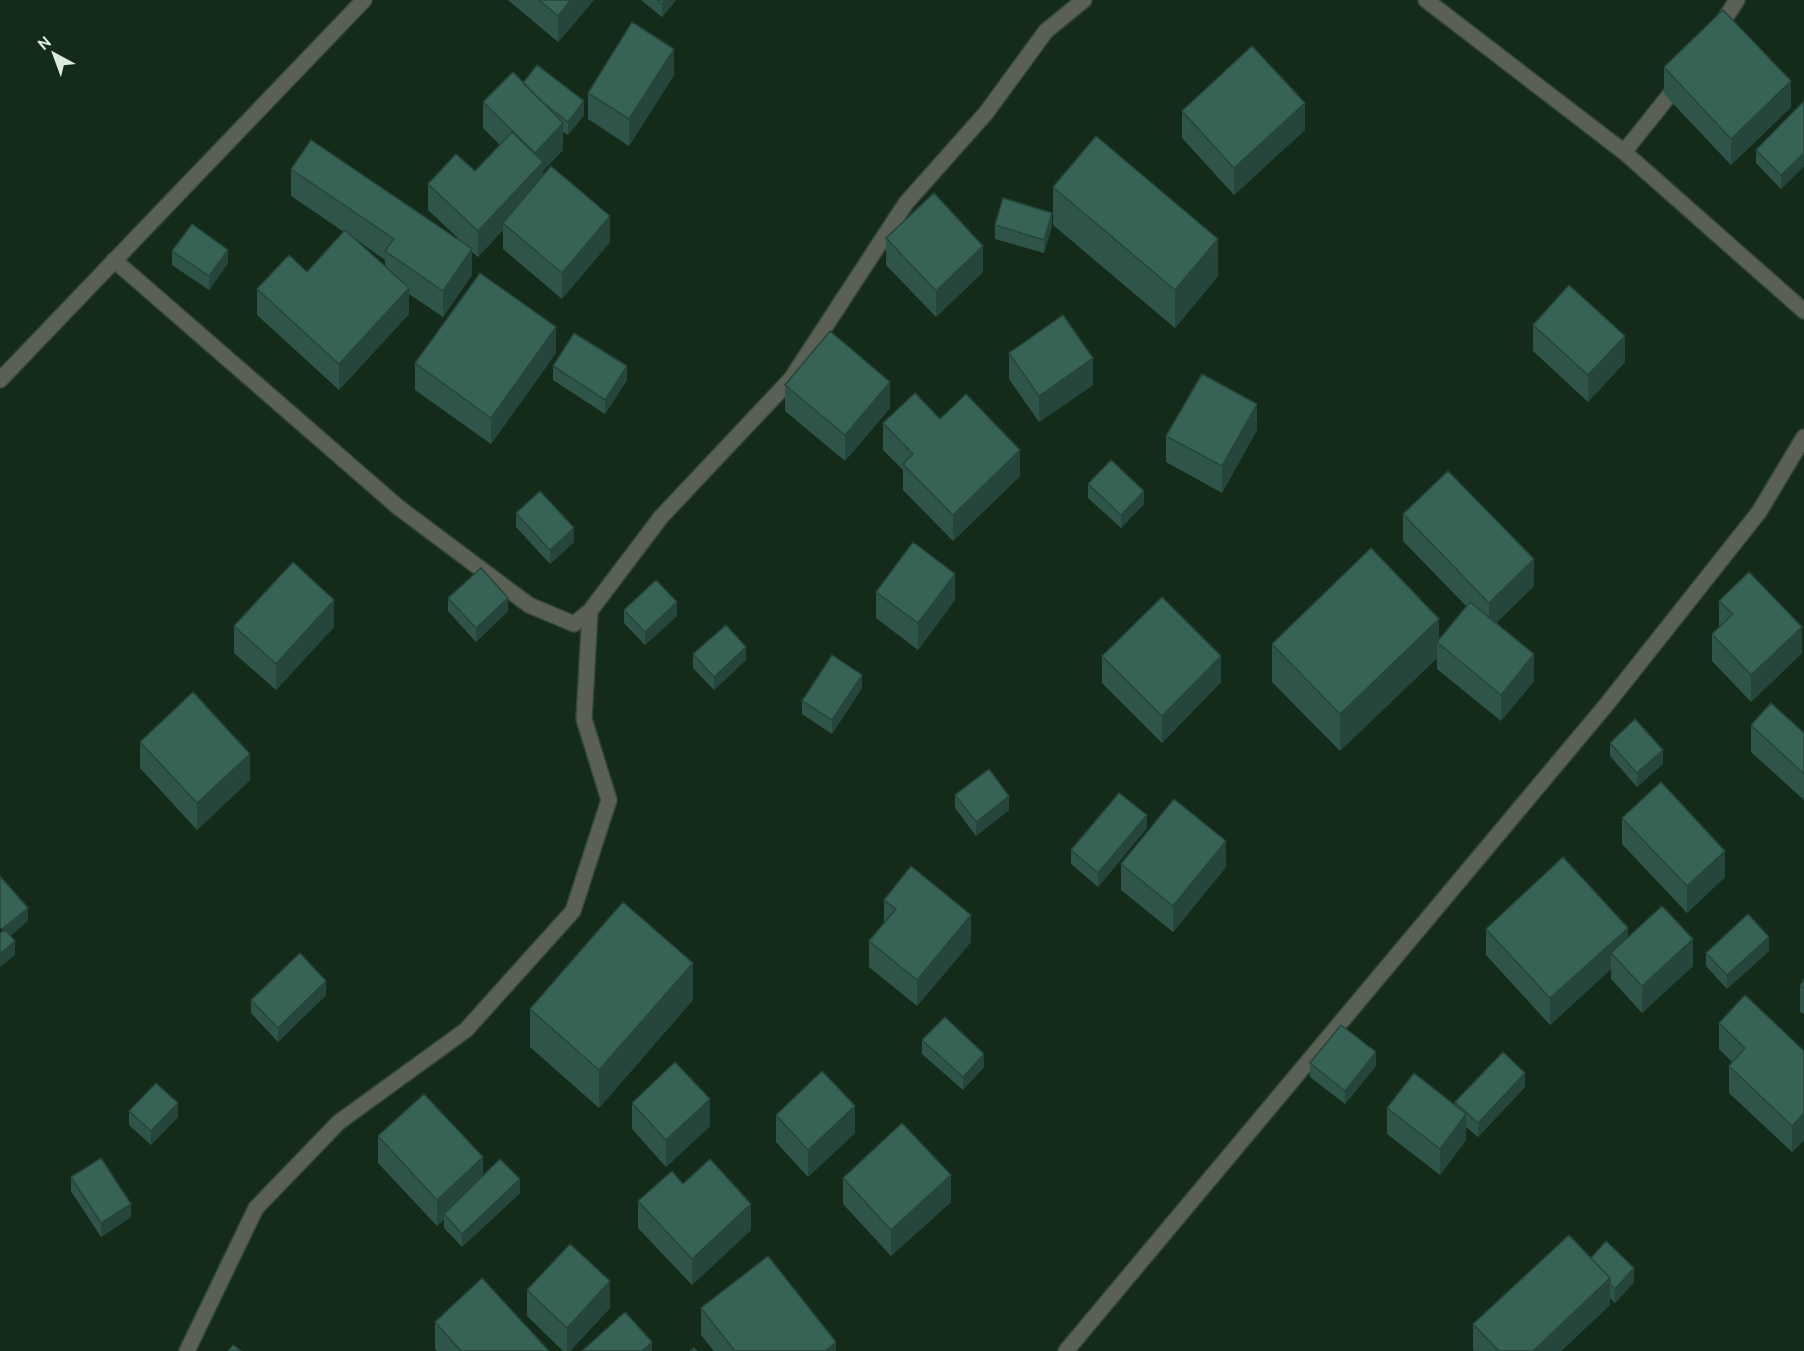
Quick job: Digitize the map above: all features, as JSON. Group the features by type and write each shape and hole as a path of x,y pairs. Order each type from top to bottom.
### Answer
{"street":[{"path":"0,380 364,0"},
{"path":"114,260 398,507 529,605 574,624 590,611 661,517 791,379 906,203 986,113 1046,31 1083,0"},
{"path":"1426,0 1624,152 1804,311"},
{"path":"1710,42 1737,0"},
{"path":"1624,152 1690,69"},
{"path":"1066,1351 1607,704 1759,512 1804,436"},
{"path":"187,1351 256,1208 339,1122 466,1030 573,910 609,800 584,719 590,611"}],"building":[{"path":"539,0 571,0 558,16"},
{"path":"1723,10 1791,81 1731,139 1664,67"},
{"path":"632,22 674,49 629,119 588,93"},
{"path":"1252,46 1305,103 1234,168 1182,111"},
{"path":"537,65 584,101 568,122 523,83"},
{"path":"513,72 563,123 535,153 483,102"},
{"path":"1804,101 1804,153 1781,175 1756,150"},
{"path":"512,132 543,162 478,231 428,184 456,154 475,171"},
{"path":"1096,136 1218,239 1175,290 1053,187"},
{"path":"311,140 472,249 443,291 385,251 394,239 291,169"},
{"path":"551,166 610,216 562,273 503,223"},
{"path":"934,193 983,246 936,291 886,238"},
{"path":"1003,198 1052,213 1044,240 995,225"},
{"path":"192,224 228,250 209,276 172,251"},
{"path":"345,230 409,288 339,364 257,289 289,255 307,272"},
{"path":"480,273 556,327 491,418 415,363"},
{"path":"1569,285 1625,336 1588,375 1533,325"},
{"path":"1063,315 1093,358 1039,396 1009,353"},
{"path":"830,331 890,382 845,435 785,385"},
{"path":"574,333 627,366 605,400 553,366"},
{"path":"1202,374 1257,404 1222,466 1166,436"},
{"path":"915,393 940,419 966,394 1020,450 953,515 903,464 913,454 883,423"},
{"path":"1111,460 1144,491 1121,515 1088,484"},
{"path":"1448,471 1534,559 1489,603 1403,514"},
{"path":"540,491 574,528 550,550 516,513"},
{"path":"913,542 955,574 918,623 876,592"},
{"path":"1371,548 1439,619 1340,714 1272,644"},
{"path":"293,562 334,600 276,664 234,626"},
{"path":"481,568 508,598 476,628 448,598"},
{"path":"1749,572 1802,627 1751,675 1712,634 1733,614 1719,601"},
{"path":"656,580 677,602 645,632 624,610"},
{"path":"1162,597 1221,656 1162,716 1102,656"},
{"path":"1470,602 1534,654 1501,695 1437,642"},
{"path":"726,625 746,647 714,677 693,654"},
{"path":"832,655 862,675 832,720 802,701"},
{"path":"193,692 250,754 197,803 140,742"},
{"path":"1771,703 1804,733 1804,774 1751,725"},
{"path":"1635,719 1663,750 1637,773 1610,743"},
{"path":"989,769 1009,796 976,822 955,795"},
{"path":"1661,782 1725,851 1687,886 1622,818"},
{"path":"1119,793 1147,815 1098,873 1071,850"},
{"path":"1174,799 1226,841 1173,906 1121,864"},
{"path":"1563,857 1628,928 1550,998 1486,929"},
{"path":"911,866 971,915 917,980 869,941 896,909 884,900"},
{"path":"0,876 28,908 2,929 0,927"},
{"path":"623,902 693,963 599,1070 530,1009"},
{"path":"1662,906 1693,939 1642,986 1611,953"},
{"path":"1748,914 1769,937 1727,975 1706,953"},
{"path":"5,930 15,941 0,954 0,933"},
{"path":"300,953 326,981 278,1028 251,1000"},
{"path":"1745,995 1804,1051 1804,1113 1792,1126 1729,1066 1745,1048 1719,1023"},
{"path":"945,1017 984,1054 963,1077 922,1040"},
{"path":"1341,1025 1376,1052 1345,1091 1310,1063"},
{"path":"1503,1052 1525,1073 1478,1123 1455,1102"},
{"path":"675,1062 710,1099 666,1140 632,1103"},
{"path":"822,1071 855,1106 808,1150 776,1115"},
{"path":"1414,1073 1466,1114 1440,1149 1387,1108"},
{"path":"156,1083 178,1103 151,1131 129,1111"},
{"path":"424,1094 483,1157 437,1200 378,1136"},
{"path":"902,1123 951,1175 891,1230 843,1178"},
{"path":"101,1158 131,1204 101,1223 71,1177"},
{"path":"500,1159 520,1179 462,1234 444,1214"},
{"path":"710,1159 751,1204 692,1259 638,1201 672,1171 683,1184"},
{"path":"1569,1235 1610,1278 1533,1351 1499,1351 1473,1324"},
{"path":"1606,1241 1634,1268 1615,1289 1610,1284 1610,1278 1591,1258"},
{"path":"570,1244 610,1281 567,1328 527,1290"},
{"path":"768,1256 836,1342 825,1351 735,1351 701,1308"},
{"path":"482,1278 549,1351 461,1351 435,1322"},
{"path":"625,1312 652,1342 642,1351 582,1351"},
{"path":"233,1345 241,1351 228,1351"}]}
